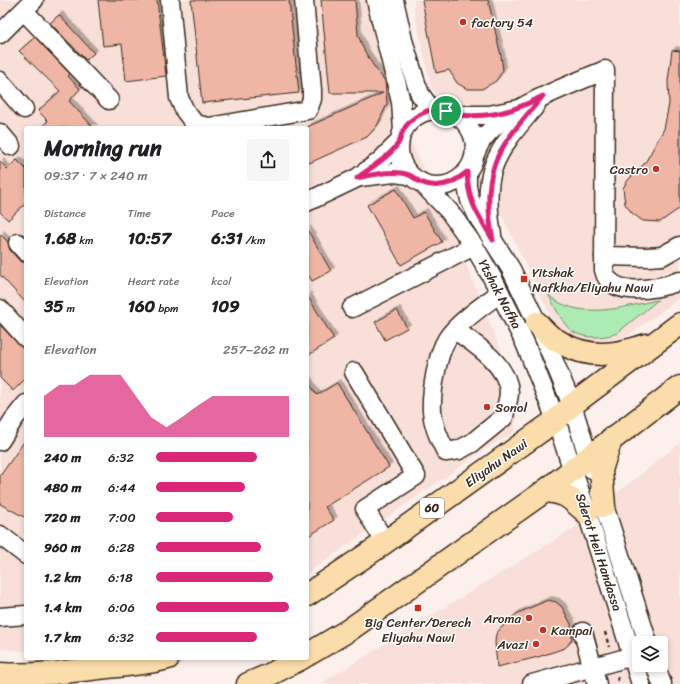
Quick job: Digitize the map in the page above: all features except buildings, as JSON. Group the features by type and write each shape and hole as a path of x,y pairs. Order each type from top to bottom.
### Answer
{"highway":[{"path":"537,322 550,337 569,347 586,353 608,354 628,351 660,340"},
{"name":"Eliyahu Nawi","path":"309,594 385,542 556,420 572,405 680,324"},
{"path":"309,654 349,630 545,491 680,387"},
{"path":"545,491 558,492 596,510 601,470 611,439"},
{"path":"0,674 14,675 67,672 121,666 156,660"},
{"path":"258,681 298,660"}],"street":[{"path":"170,0 179,98 185,111 195,124 202,126"},
{"path":"220,126 308,110 312,99 312,90 304,0"},
{"path":"376,0 401,102 401,136 399,154 403,165 415,179"},
{"path":"394,0 420,94 434,110"},
{"path":"0,34 29,5 109,100"},
{"path":"357,178 394,173 433,186 446,185 458,180 467,172 482,140 505,118 543,96 605,70 604,256 606,278 613,284 620,287 646,289 662,287 680,281"},
{"path":"0,82 24,109"},
{"path":"493,240 488,197 494,165 518,127 543,96"},
{"path":"309,201 357,178 379,162 401,136 408,123 416,116 425,112 434,110 446,111 457,115 489,116 522,107"},
{"path":"457,115 465,122 472,132 475,142 475,154"},
{"name":"Ytshak Nafha","path":"467,172 467,187 470,200 477,215 511,270 537,322 572,405"},
{"name":"Ytshak Nafha","path":"415,179 449,211 474,246 500,292 525,343 556,420"},
{"path":"352,308 474,246"},
{"path":"604,256 662,256 680,246"},
{"path":"455,330 482,348 505,375 509,392 504,417 472,443 459,450 446,452 438,438 432,411 433,389 437,363 447,339 455,330 463,321 500,292"},
{"path":"0,309 24,336"},
{"path":"354,372 416,476 365,509 385,542"},
{"name":"Sderot Heil Handassa","path":"572,405 580,464"},
{"path":"0,441 24,407"},
{"name":"Sderot Heil Handassa","path":"556,420 580,464 596,510 645,636"},
{"name":"Sderot Heil Handassa","path":"596,510 632,652"},
{"path":"0,535 24,553"},
{"path":"0,617 24,615"},
{"path":"583,632 597,684"},
{"path":"532,684 632,656"},
{"name":"Sderot Heil Handassa","path":"638,672 641,684"},
{"path":"658,672 662,684"}],"shaded area":[{"path":"0,0 371,0 393,103 453,232 520,398 514,432 488,447 309,572 309,126 24,126 24,651 0,649"},
{"path":"414,0 680,0 680,298 621,341 597,346 567,337 556,327 481,172 472,121 432,90 414,10"},
{"path":"680,443 680,684 320,684 571,530"}],"green space":[{"path":"548,294 560,303 584,310 621,308 658,300 617,333 589,337 576,333 565,324"}],"place":[{"name":"factory 54","path":"463,22"},
{"name":"Castro","path":"656,169"},
{"name":"Yitshak Nafkha/Eliyahu Nawi","path":"524,279"},
{"name":"Sonol","path":"487,407"},
{"name":"Big Center/Derech Eliyahu Nawi","path":"418,608"},
{"name":"Aroma","path":"529,618"},
{"name":"Kampai","path":"543,630"},
{"name":"Avazi","path":"536,644"}],"route":[{"path":"543,96 518,127 494,165 488,197 493,240 477,215 470,200 467,187 467,172 458,180 446,185 433,186 421,182 410,175 394,173 357,178 389,153 399,142 400,136 408,123 416,116 434,110 446,111 457,115 489,116 522,107 543,96"}]}
